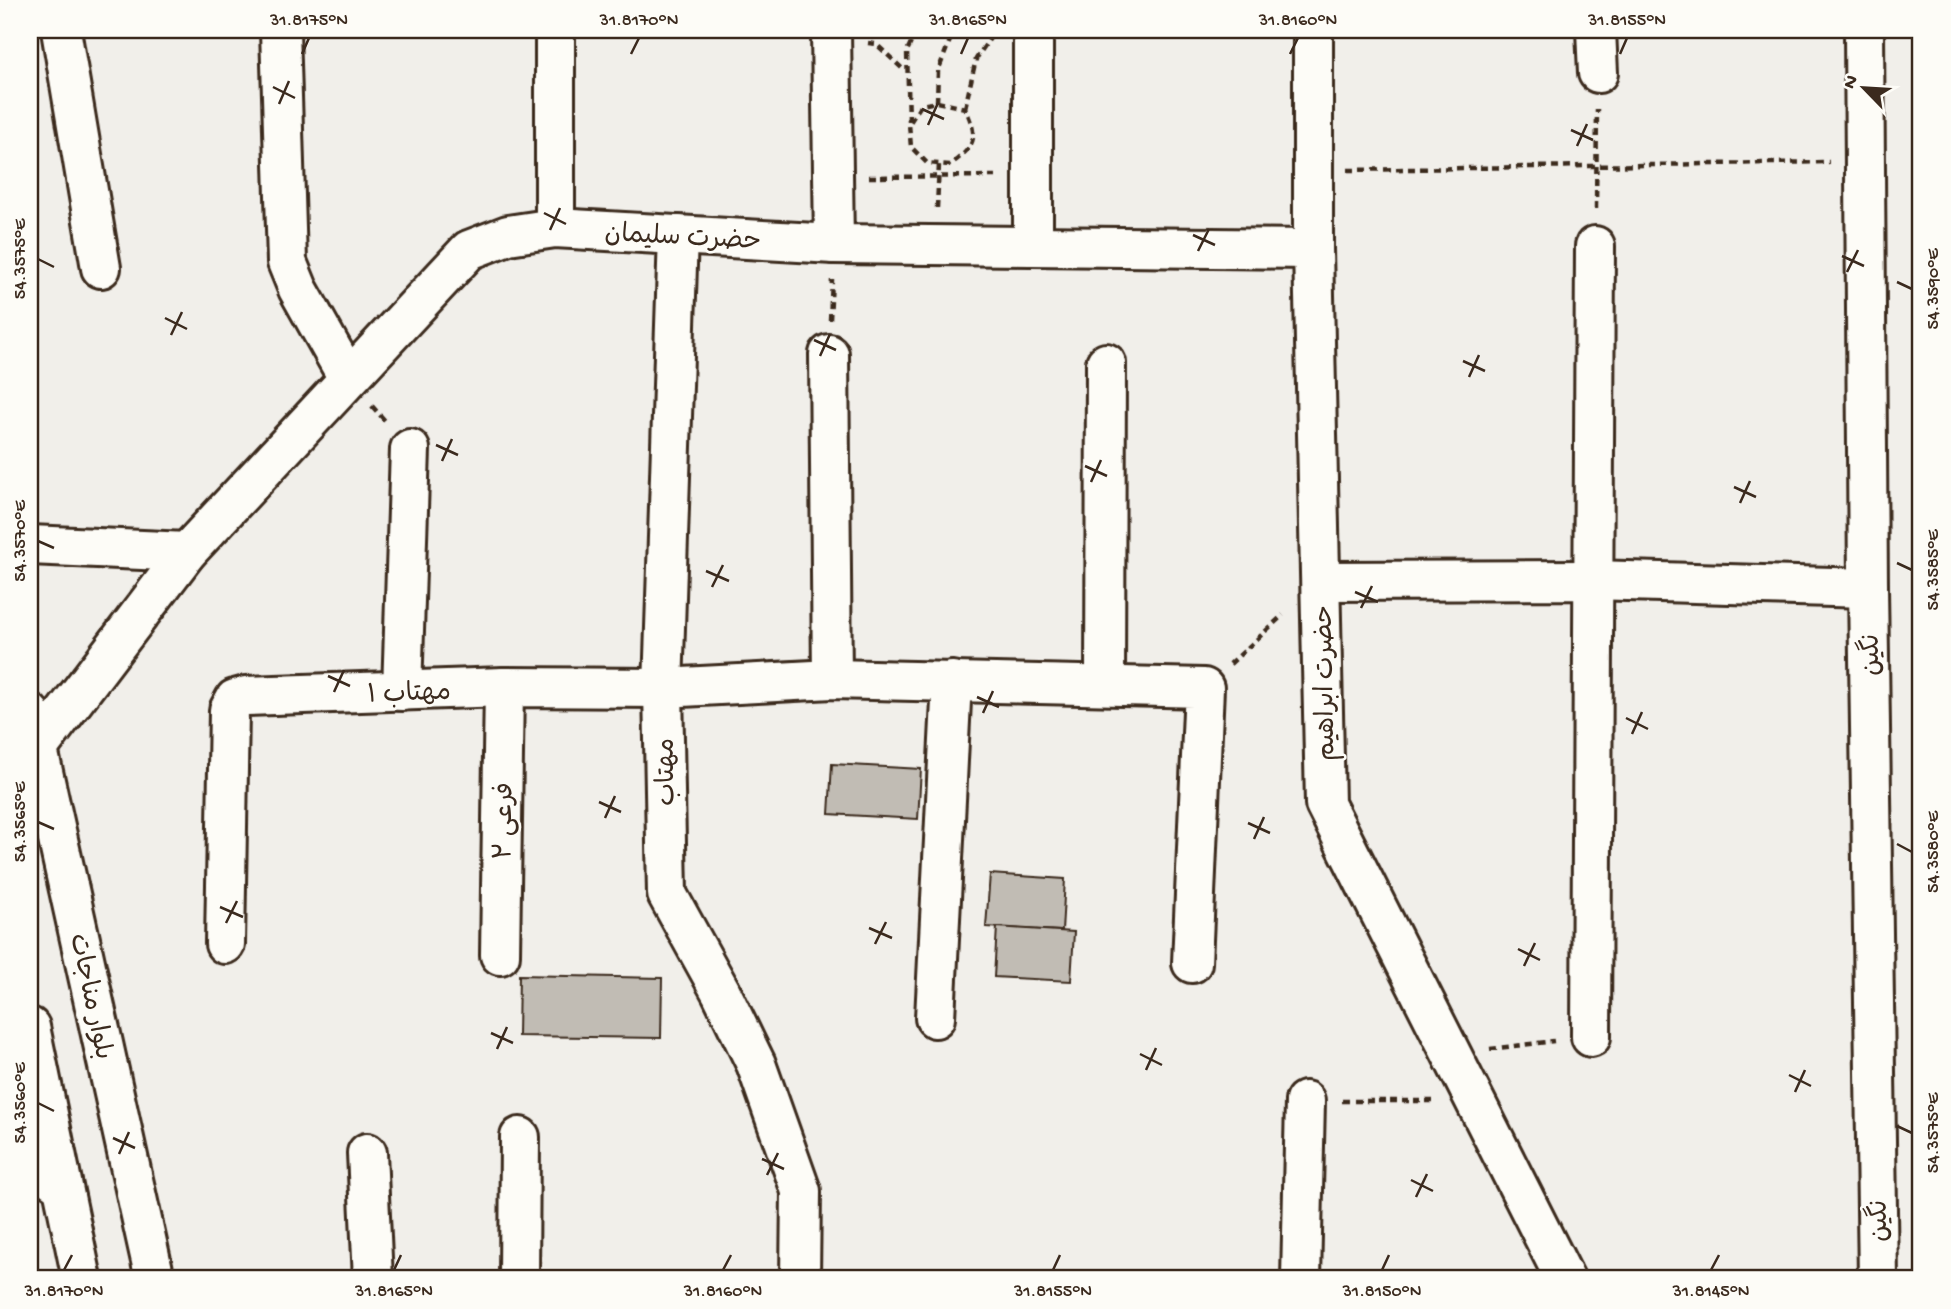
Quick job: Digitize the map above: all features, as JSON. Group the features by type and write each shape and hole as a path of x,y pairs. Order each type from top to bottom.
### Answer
{"street":[{"path":"61,30 100,268"},
{"path":"280,30 286,262 348,379"},
{"path":"555,30 555,228"},
{"path":"831,30 834,244"},
{"path":"1033,30 1033,245"},
{"name":"حضرت ابراهیم","path":"1313,30 1313,249 1325,804 1565,1279"},
{"path":"1596,30 1598,73"},
{"name":"نگین","path":"1864,30 1868,588 1878,1279"},
{"name":"حضرت سلیمان","path":"34,730 187,552 469,250 508,235 555,228 834,244 1313,249"},
{"name":"مهتاب","path":"678,235 663,688 667,894 721,992 755,1064 801,1191 800,1279"},
{"path":"1591,1037 1595,246"},
{"path":"829,354 832,679"},
{"path":"1105,685 1106,363"},
{"path":"402,691 410,449"},
{"path":"30,545 187,552"},
{"path":"1321,581 1593,580 1868,588"},
{"name":"مهتاب ۱","path":"225,944 229,710 235,699 246,696 504,687 663,688 832,679 1204,688"},
{"path":"935,1018 952,681"},
{"name":"فرعی ۲","path":"500,955 504,687"},
{"path":"1192,963 1204,688"},
{"name":"بلوار مناجات","path":"34,730 155,1279"},
{"path":"30,1027 82,1279"},
{"path":"1301,1279 1305,1101"},
{"path":"519,1279 520,1137"},
{"path":"367,1153 373,1279"}],"lane":[{"path":"30,1174 64,1196"}],"path":[{"path":"917,30 907,51 911,147 927,163 939,164 950,164 969,151 974,128 965,108 976,59 996,30"},
{"path":"937,102 938,71 954,30"},
{"path":"1595,246 1598,73"},
{"path":"909,122 921,105 937,102 965,108"},
{"path":"1312,171 1865,161"},
{"path":"935,244 939,164"},
{"path":"834,177 1033,175"},
{"path":"829,354 834,244"},
{"path":"348,379 410,449"},
{"path":"1204,688 1321,581"},
{"path":"1451,1054 1591,1037"},
{"path":"1305,1101 1475,1100"}],"building":[{"path":"832,764 921,769 918,819 829,814"},
{"path":"990,874 1065,879 1062,931 986,927"},
{"path":"997,927 1074,932 1071,981 994,977"},
{"path":"519,975 662,978 661,1038 518,1036"}]}
